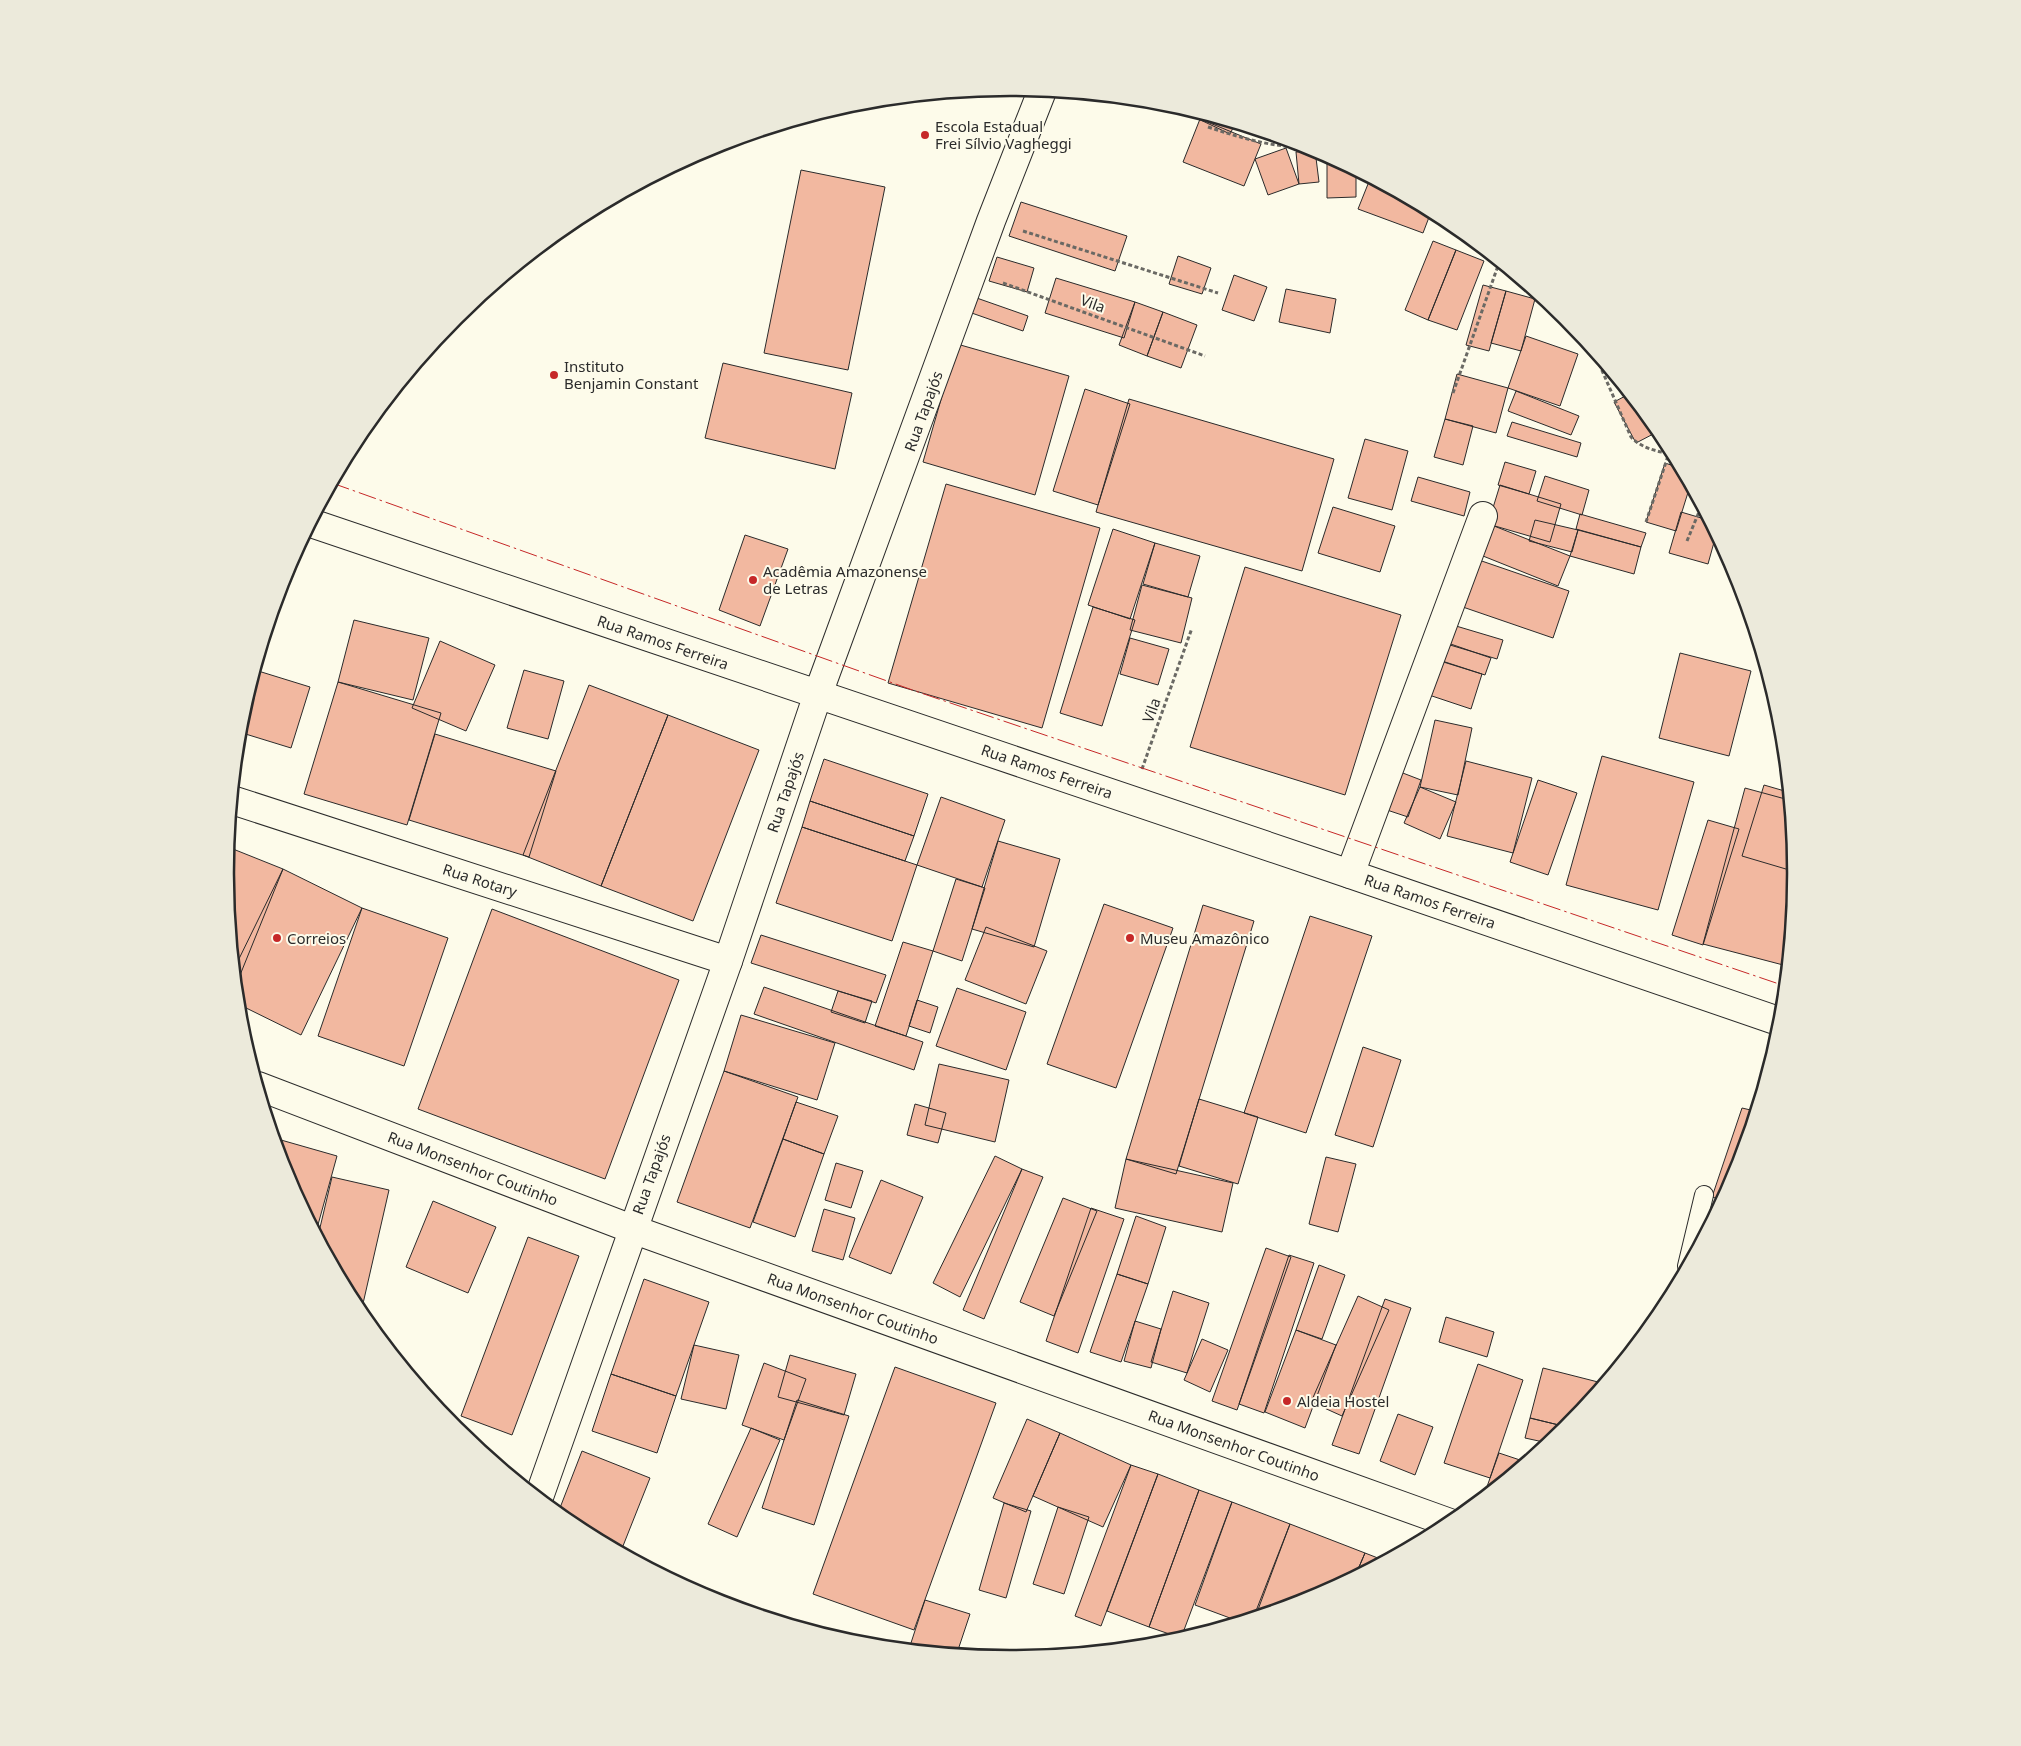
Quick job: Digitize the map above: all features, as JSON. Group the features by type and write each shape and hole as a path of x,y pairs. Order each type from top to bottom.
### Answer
{"street":[{"name":"Rua Tapajós","path":"541,1491 728,961 818,694 992,221 1040,97"},
{"path":"1350,874 1483,516"},
{"name":"Rua Ramos Ferreira","path":"316,525 1350,874 1773,1019"},
{"name":"Rua Rotary","path":"237,802 728,961"},
{"name":"Rua Monsenhor Coutinho","path":"264,1088 632,1229 1441,1520"}],"lane":[{"path":"1692,1244 1704,1195"}],"path":[{"path":"1208,127 1261,144 1289,148"},
{"path":"992,221 1218,292"},
{"path":"1453,393 1497,268"},
{"name":"Vila","path":"974,272 1205,356"},
{"path":"1602,371 1631,437 1648,448 1662,451"},
{"path":"1646,522 1668,461"},
{"path":"1687,541 1699,514"},
{"name":"Vila","path":"1131,800 1192,628"}],"building":[{"path":"1200,120 1261,144 1244,186 1183,162"},
{"path":"1202,121 1233,129 1230,134"},
{"path":"1286,148 1299,184 1268,195 1255,159"},
{"path":"1296,152 1316,159 1319,182 1299,184"},
{"path":"1327,164 1356,177 1356,197 1327,198"},
{"path":"801,170 885,187 848,370 764,353"},
{"path":"1368,184 1429,219 1423,233 1358,209"},
{"path":"1021,202 1127,236 1115,271 1009,236"},
{"path":"1433,241 1456,250 1428,320 1405,310"},
{"path":"1456,250 1484,261 1457,330 1428,320"},
{"path":"1178,256 1211,268 1202,294 1169,284"},
{"path":"997,257 1034,268 1027,292 989,281"},
{"path":"1234,275 1267,287 1254,321 1222,310"},
{"path":"1056,278 1135,302 1124,338 1045,313"},
{"path":"1483,285 1506,291 1489,351 1466,345"},
{"path":"1286,289 1336,299 1330,333 1279,322"},
{"path":"1506,291 1535,300 1521,351 1491,343"},
{"path":"971,296 1028,316 1023,331 966,311"},
{"path":"1135,302 1163,312 1147,356 1119,345"},
{"path":"1163,312 1197,325 1181,368 1147,356"},
{"path":"1526,336 1578,354 1560,406 1508,388"},
{"path":"957,344 1069,376 1035,495 923,462"},
{"path":"723,363 852,393 835,469 705,438"},
{"path":"1457,374 1508,388 1496,433 1445,419"},
{"path":"1085,389 1130,404 1098,505 1053,491"},
{"path":"1516,391 1579,416 1571,435 1508,411"},
{"path":"1624,397 1652,435 1636,443 1614,402"},
{"path":"1129,399 1334,459 1302,571 1096,512"},
{"path":"1445,419 1473,426 1463,465 1434,457"},
{"path":"1512,422 1581,443 1577,457 1507,436"},
{"path":"1365,439 1408,451 1392,510 1348,498"},
{"path":"1505,462 1536,471 1529,494 1498,485"},
{"path":"1665,463 1671,465 1688,494 1676,531 1646,522"},
{"path":"1545,476 1589,490 1582,515 1537,501"},
{"path":"1418,477 1470,492 1464,516 1411,501"},
{"path":"946,484 1100,528 1042,728 888,683"},
{"path":"1500,485 1561,504 1550,542 1488,524"},
{"path":"1333,507 1395,526 1380,572 1318,553"},
{"path":"1681,512 1701,518 1714,544 1708,564 1669,553"},
{"path":"1580,514 1646,533 1641,547 1576,529"},
{"path":"1535,520 1578,530 1572,552 1529,541"},
{"path":"1489,524 1570,556 1558,586 1478,554"},
{"path":"1113,529 1155,543 1130,619 1088,605"},
{"path":"1578,530 1641,547 1634,574 1570,556"},
{"name":"Acadêmia Amazonense de Letras","path":"745,535 788,549 760,626 719,610"},
{"path":"1155,543 1200,556 1188,597 1143,584"},
{"path":"1473,558 1569,591 1553,638 1457,605"},
{"path":"1245,567 1401,615 1345,795 1190,747"},
{"path":"1142,585 1192,598 1181,643 1130,630"},
{"path":"1093,607 1135,620 1102,726 1060,713"},
{"path":"354,620 429,638 413,700 338,682"},
{"path":"1446,623 1503,640 1497,659 1440,642"},
{"path":"1130,638 1169,649 1158,685 1120,674"},
{"path":"440,641 495,665 466,731 412,708"},
{"path":"1442,641 1491,658 1485,675 1436,659"},
{"path":"1680,653 1751,671 1729,756 1659,738"},
{"path":"1437,660 1482,674 1471,709 1426,694"},
{"path":"524,670 564,681 548,739 507,728"},
{"path":"260,672 310,687 291,748 247,734"},
{"path":"338,682 441,713 407,825 304,794"},
{"path":"589,685 668,715 601,886 523,855"},
{"path":"668,715 759,750 693,921 601,886"},
{"path":"1435,720 1472,728 1458,795 1420,787"},
{"path":"435,734 556,771 529,857 409,820"},
{"path":"1602,756 1694,782 1658,910 1566,885"},
{"path":"824,759 928,794 914,836 810,801"},
{"path":"1466,761 1532,778 1513,853 1447,836"},
{"path":"1395,770 1421,780 1408,817 1381,808"},
{"path":"1538,780 1577,793 1548,875 1510,862"},
{"path":"1764,785 1783,790 1786,822 1787,869 1742,856"},
{"path":"1420,787 1456,802 1440,839 1404,823"},
{"path":"1745,788 1784,799 1787,873 1786,924 1782,965 1703,944"},
{"path":"941,797 1005,820 982,887 917,865"},
{"path":"810,801 914,836 905,861 802,827"},
{"path":"1708,820 1739,829 1703,945 1672,935"},
{"path":"802,827 917,865 892,941 776,903"},
{"path":"998,841 1060,859 1034,947 972,929"},
{"path":"234,850 283,869 240,975 235,924"},
{"path":"283,869 362,908 301,1035 246,1008 239,960"},
{"path":"956,879 985,888 962,961 933,951"},
{"path":"1104,904 1173,928 1116,1088 1047,1064"},
{"path":"1203,905 1254,921 1176,1174 1126,1159"},
{"path":"362,908 448,938 404,1066 318,1036"},
{"path":"492,909 679,980 605,1179 418,1109"},
{"path":"1310,916 1372,936 1306,1133 1244,1113"},
{"path":"986,927 1047,951 1026,1004 965,980"},
{"path":"761,935 886,975 876,1003 751,963"},
{"path":"903,942 933,951 906,1036 875,1026"},
{"path":"764,987 923,1042 914,1070 754,1014"},
{"path":"957,988 1026,1012 1006,1070 936,1046"},
{"path":"838,991 872,1001 865,1023 831,1012"},
{"path":"917,1000 938,1007 930,1033 909,1026"},
{"path":"741,1015 835,1043 817,1100 724,1071"},
{"path":"1363,1047 1401,1060 1373,1147 1335,1135"},
{"path":"939,1064 1009,1080 995,1142 925,1125"},
{"path":"724,1071 798,1097 750,1228 677,1202"},
{"path":"1199,1099 1258,1117 1238,1184 1179,1166"},
{"path":"796,1102 838,1116 824,1154 783,1139"},
{"path":"915,1104 946,1113 938,1143 907,1135"},
{"path":"1742,1108 1750,1110 1728,1170 1715,1198 1712,1197"},
{"path":"783,1139 824,1154 795,1237 753,1222"},
{"path":"282,1140 337,1156 318,1224"},
{"path":"995,1156 1022,1169 960,1297 933,1283"},
{"path":"1326,1157 1356,1164 1338,1232 1309,1224"},
{"path":"1126,1159 1233,1183 1222,1232 1115,1208"},
{"path":"836,1163 863,1171 851,1208 825,1200"},
{"path":"1022,1169 1043,1177 984,1319 963,1310"},
{"path":"332,1177 389,1190 363,1302 338,1261 320,1228"},
{"path":"881,1180 923,1197 891,1274 849,1257"},
{"path":"1063,1198 1097,1211 1054,1316 1020,1302"},
{"path":"433,1201 496,1227 468,1293 406,1267"},
{"path":"1091,1208 1124,1219 1078,1353 1046,1341"},
{"path":"824,1209 855,1218 843,1260 812,1251"},
{"path":"1136,1216 1166,1227 1148,1284 1117,1274"},
{"path":"528,1237 579,1256 512,1435 461,1416"},
{"path":"1266,1248 1291,1257 1237,1410 1212,1401"},
{"path":"1289,1255 1314,1263 1264,1413 1239,1404"},
{"path":"1319,1265 1345,1275 1322,1339 1296,1330"},
{"path":"1117,1274 1148,1284 1121,1362 1090,1352"},
{"path":"644,1279 709,1302 676,1396 611,1374"},
{"path":"1173,1291 1209,1303 1187,1373 1151,1362"},
{"path":"1358,1296 1389,1310 1342,1416 1311,1402"},
{"path":"1385,1299 1411,1308 1359,1454 1332,1445"},
{"path":"1446,1317 1494,1332 1487,1357 1439,1342"},
{"path":"1135,1321 1161,1329 1151,1368 1124,1361"},
{"path":"1296,1330 1336,1345 1305,1428 1265,1412"},
{"path":"1202,1339 1228,1350 1210,1392 1184,1380"},
{"path":"694,1345 739,1355 726,1409 681,1399"},
{"path":"790,1355 856,1374 844,1415 778,1397"},
{"path":"764,1363 806,1379 784,1440 742,1425"},
{"path":"1478,1364 1523,1380 1490,1478 1444,1463"},
{"path":"895,1367 996,1403 914,1630 813,1594"},
{"path":"1543,1368 1597,1382 1557,1425 1530,1418"},
{"path":"611,1374 676,1396 657,1453 592,1431"},
{"path":"797,1400 849,1416 814,1525 762,1508"},
{"path":"1398,1414 1433,1427 1415,1475 1380,1461"},
{"path":"1530,1418 1557,1425 1540,1441 1525,1438"},
{"path":"1027,1419 1060,1433 1026,1512 993,1498"},
{"path":"751,1428 780,1440 737,1537 708,1524"},
{"path":"1060,1433 1131,1465 1103,1527 1033,1496"},
{"path":"582,1451 650,1478 623,1546 561,1506"},
{"path":"1499,1453 1519,1460 1487,1485"},
{"path":"1131,1465 1158,1474 1101,1626 1075,1616"},
{"path":"1158,1474 1199,1490 1149,1627 1107,1611"},
{"path":"1199,1490 1232,1502 1184,1630 1168,1634 1149,1627"},
{"path":"1232,1502 1290,1524 1258,1610 1230,1618 1195,1605"},
{"path":"1004,1503 1031,1511 1006,1598 979,1590"},
{"path":"1058,1507 1089,1517 1064,1594 1033,1584"},
{"path":"1290,1524 1365,1553 1359,1567 1354,1570 1308,1591 1256,1610"},
{"path":"1365,1553 1377,1558 1359,1567"},
{"path":"925,1600 970,1614 959,1648 911,1643"}],"power":[{"path":"338,485 918,692 1779,984"}],"place":[{"name":"Escola Estadual Frei Sílvio Vagheggi","path":"925,135"},
{"name":"Instituto Benjamin Constant","path":"554,375"},
{"name":"Acadêmia Amazonense de Letras","path":"753,580"},
{"name":"Correios","path":"277,938"},
{"name":"Museu Amazônico","path":"1130,938"},
{"name":"Aldeia Hostel","path":"1287,1401"}]}
